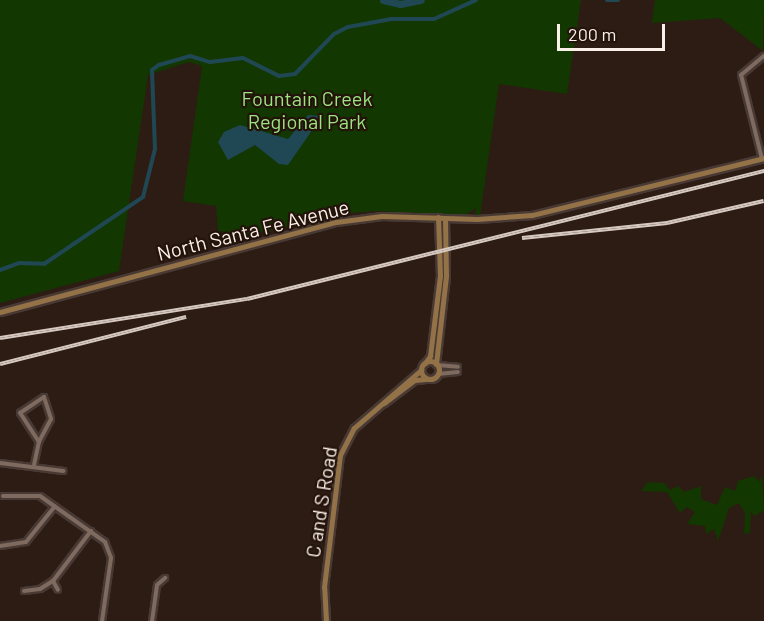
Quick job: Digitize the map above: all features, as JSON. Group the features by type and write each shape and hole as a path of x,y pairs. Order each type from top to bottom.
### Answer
{"main road":[{"name":"North Santa Fe Avenue","path":"0,312 336,222 382,216 445,218 532,215 763,158"},
{"path":"427,379 421,370 430,356 440,276 438,217"},
{"path":"438,374 446,276 445,218"},
{"path":"425,363 437,365"},
{"name":"C and S Road","path":"326,621 324,587 340,455 354,428 421,370"},
{"name":"C and S Road","path":"382,403 416,380 427,379 438,374"}],"street":[{"path":"763,158 742,73 764,56"},
{"path":"437,365 458,370 438,374"},
{"path":"34,465 39,442 51,418 44,397 20,413 39,442"},
{"path":"0,463 34,465 64,471"},
{"path":"3,496 33,494 92,531 110,552 102,621"},
{"path":"0,546 26,542 55,506"},
{"path":"24,591 40,589 53,581 92,531"},
{"path":"152,621 158,585 165,578"},
{"path":"53,581 58,590"}],"green space":[{"name":"Fountain Creek Regional Park","path":"0,0 581,0 567,94 499,84 480,216 475,217 476,208 465,215 376,211 341,214 251,235 218,231 216,206 183,201 202,66 189,62 148,75 119,271 0,303"},
{"path":"655,0 764,0 763,51 720,18 652,23"},
{"path":"762,475 764,510 755,516 751,512 750,533 744,534 745,513 739,503 729,508 718,541 714,529 706,534 705,526 687,524 695,512 687,507 680,513 667,492 641,491 648,482 664,483 670,490 678,486 684,492 701,486 701,499 717,505 725,487 735,491 738,481 754,476 759,482"}],"water":[{"path":"308,115 322,116 288,165 279,164 255,145 228,160 218,142 224,132 240,125 288,139"}],"waterway":[{"path":"383,0 400,4 421,0"},
{"path":"72,245 143,197 155,149 152,70 159,65 190,56 210,62 243,58 279,76 295,74 334,34 348,27 391,19 434,19 476,0"},
{"path":"607,0 618,0"},
{"path":"0,270 19,263 44,264 71,246"}],"railway":[{"path":"0,338 247,299 764,171"},
{"path":"522,238 667,223 764,201"},
{"path":"0,364 186,317"}]}
